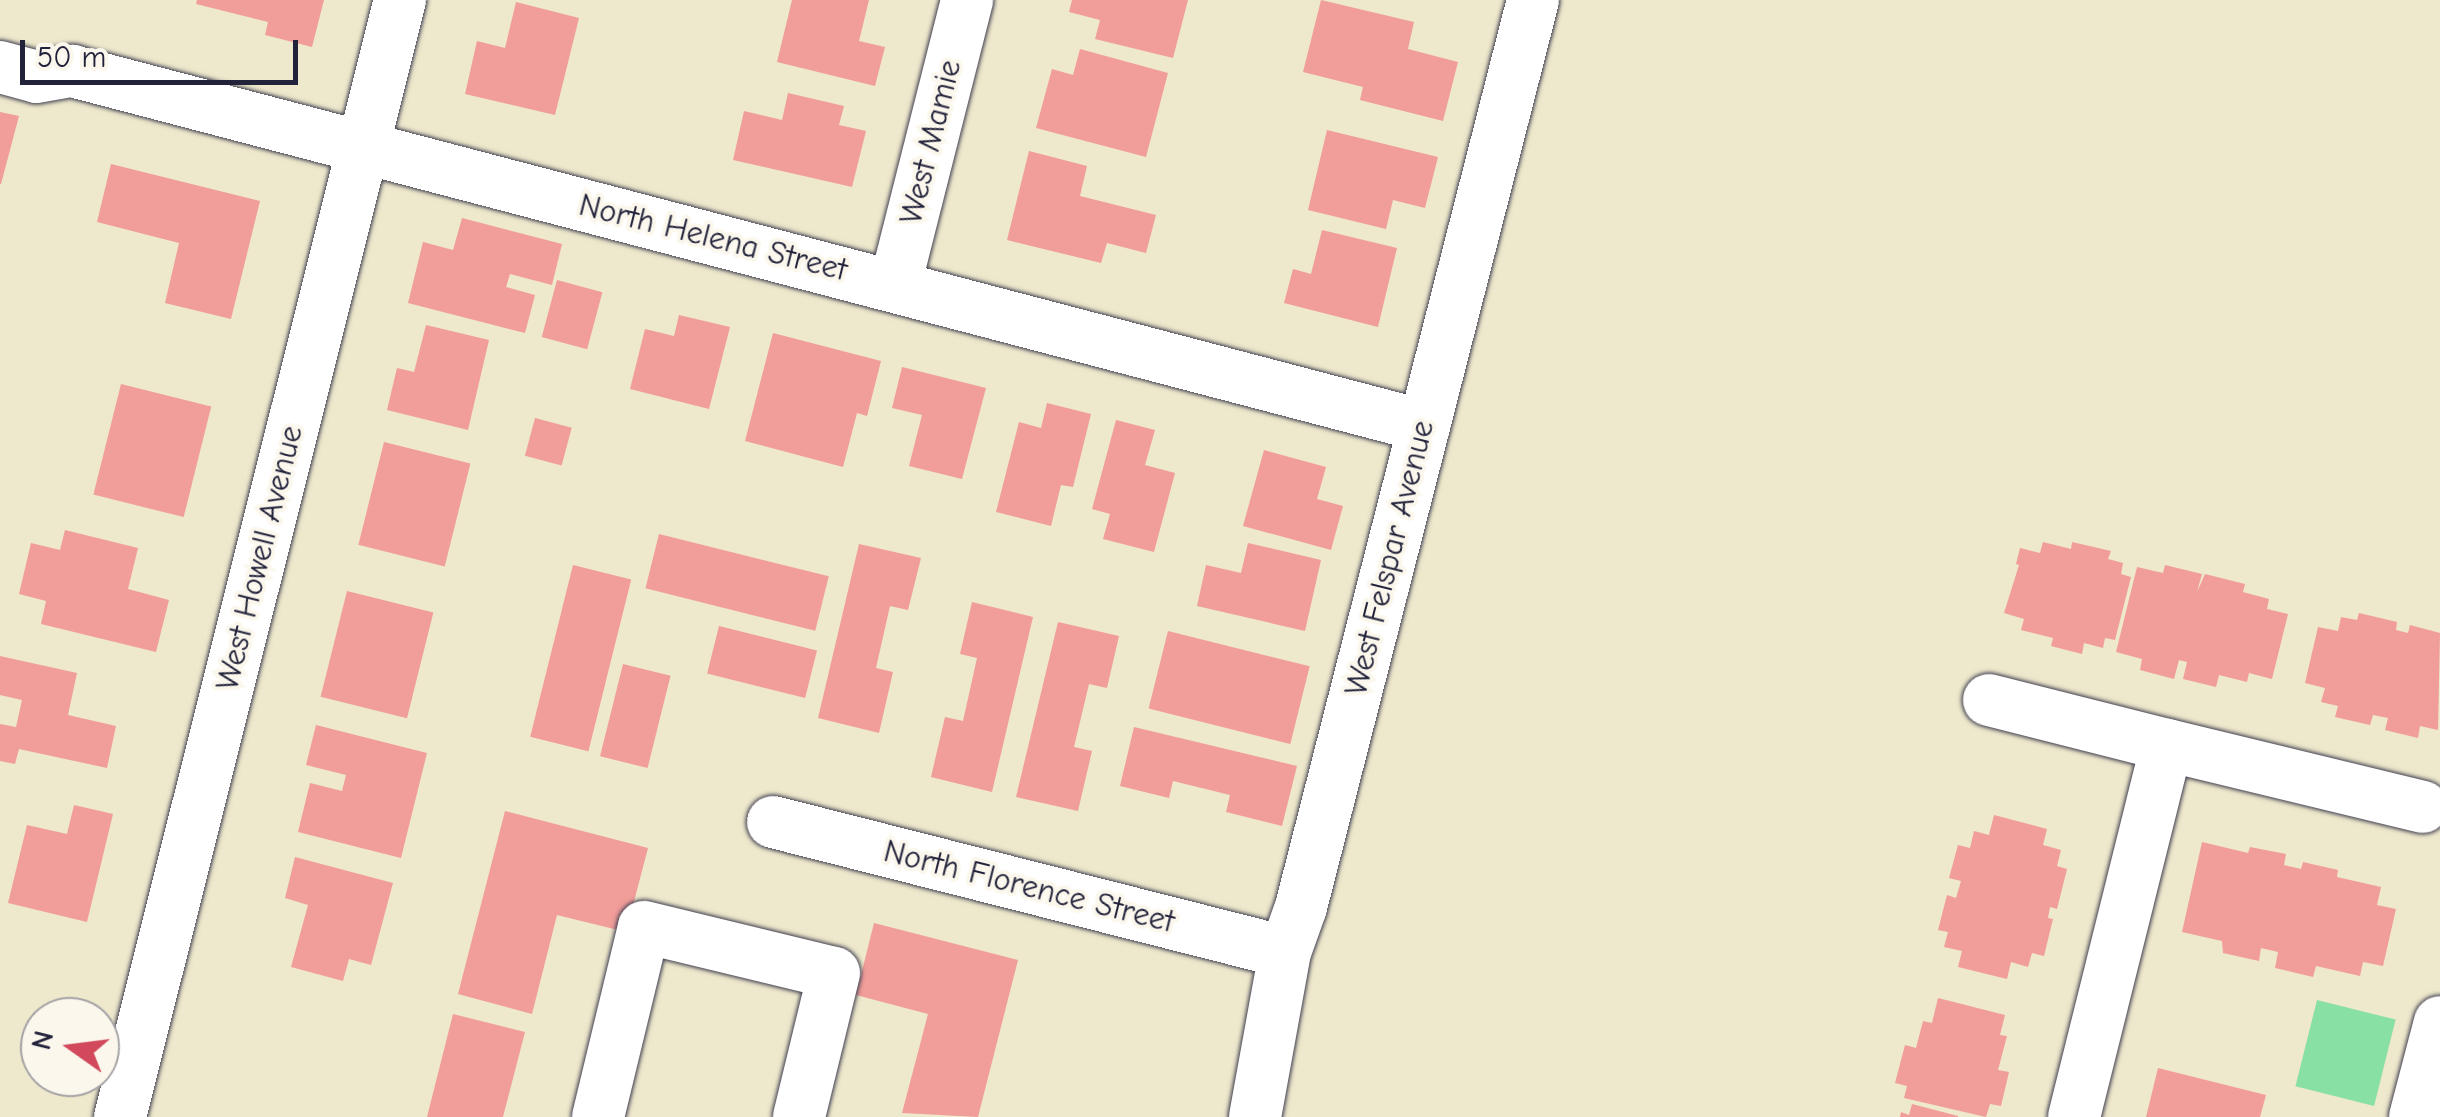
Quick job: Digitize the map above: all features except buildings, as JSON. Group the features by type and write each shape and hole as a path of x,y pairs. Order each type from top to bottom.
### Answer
{"street":[{"name":"West Howell Avenue","path":"120,1117 400,0"},
{"name":"West Mamie","path":"895,285 967,0"},
{"name":"West Felspar Avenue","path":"1256,1117 1285,952 1301,907 1533,0"},
{"name":"North Helena Street","path":"0,68 38,76 72,71 1424,426"},
{"path":"1989,700 2424,807"},
{"path":"2074,1117 2167,745"},
{"name":"North Florence Street","path":"773,822 1285,952"},
{"path":"598,1117 644,926 834,974 799,1117"},
{"path":"2415,1117 2440,1022"}],"green space":[{"path":"2317,1000 2396,1020 2374,1106 2295,1086"}]}
